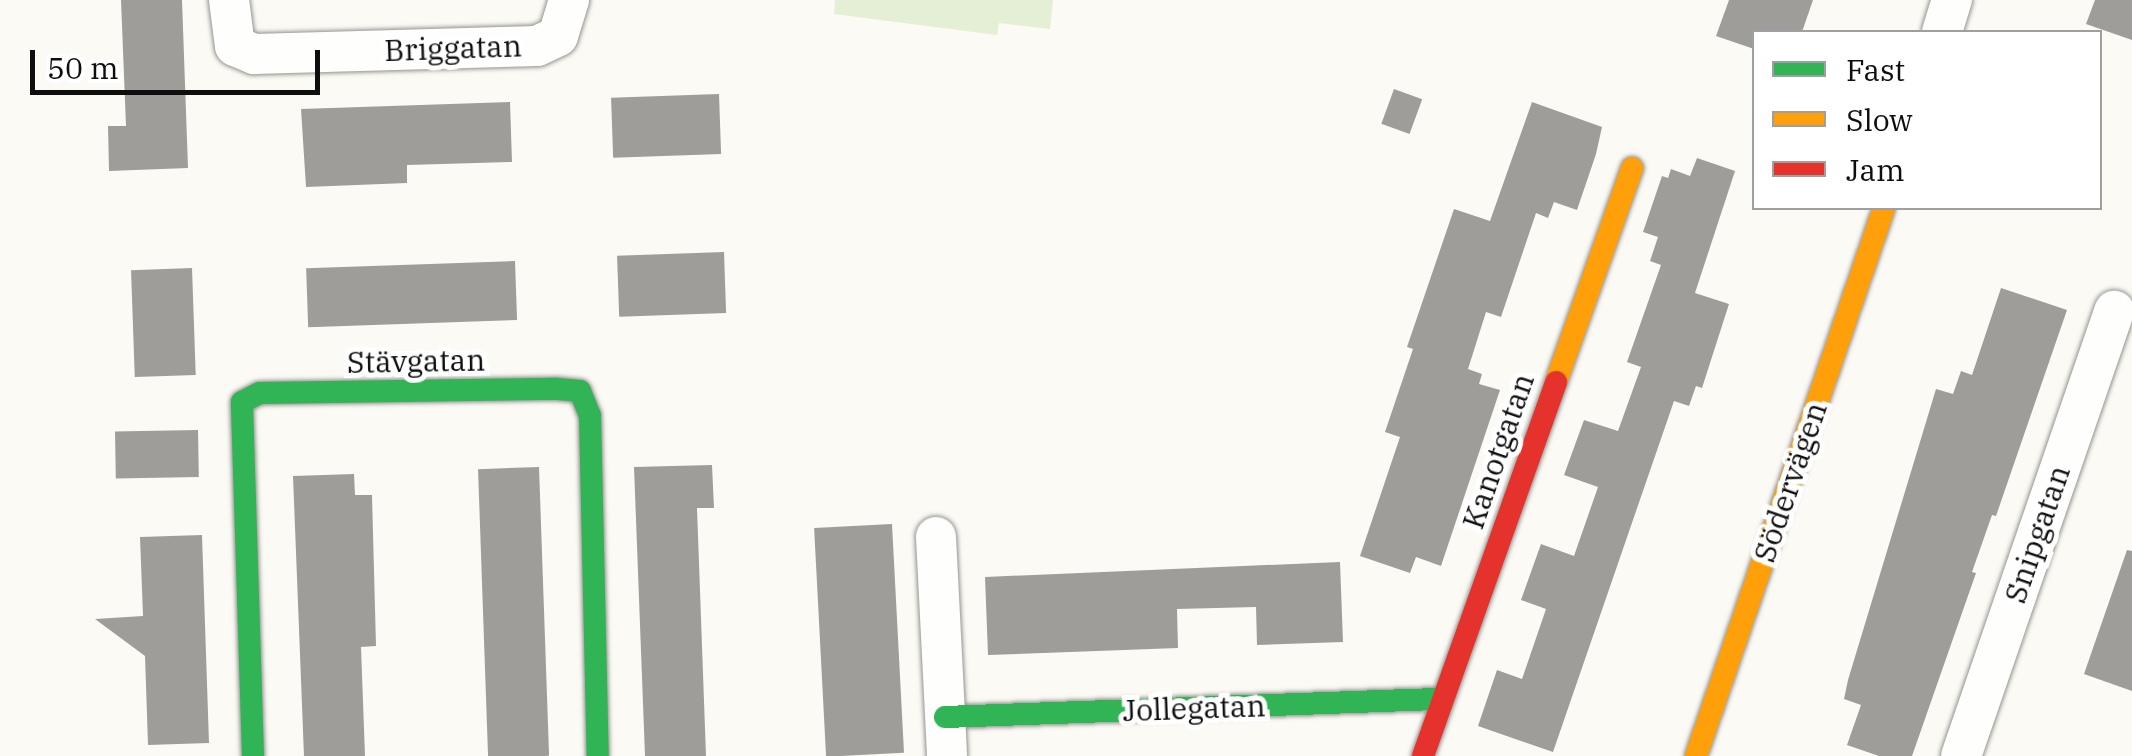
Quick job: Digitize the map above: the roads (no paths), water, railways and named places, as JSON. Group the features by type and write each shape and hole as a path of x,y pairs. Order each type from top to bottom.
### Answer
{"street":[{"name":"Briggatan","path":"229,0 236,46 254,54 536,46 558,36 569,0"},
{"path":"1943,30 1952,0"},
{"name":"Kanotgatan","path":"1422,756 1632,168"},
{"name":"Södervägen","path":"1696,756 1883,210"},
{"name":"Snipgatan","path":"1961,756 2114,312"},
{"name":"Stävgatan","path":"253,756 242,402 260,392 558,389 580,391 590,416 598,756"},
{"name":"Jollegatan","path":"936,537 946,736 1442,700"}]}
